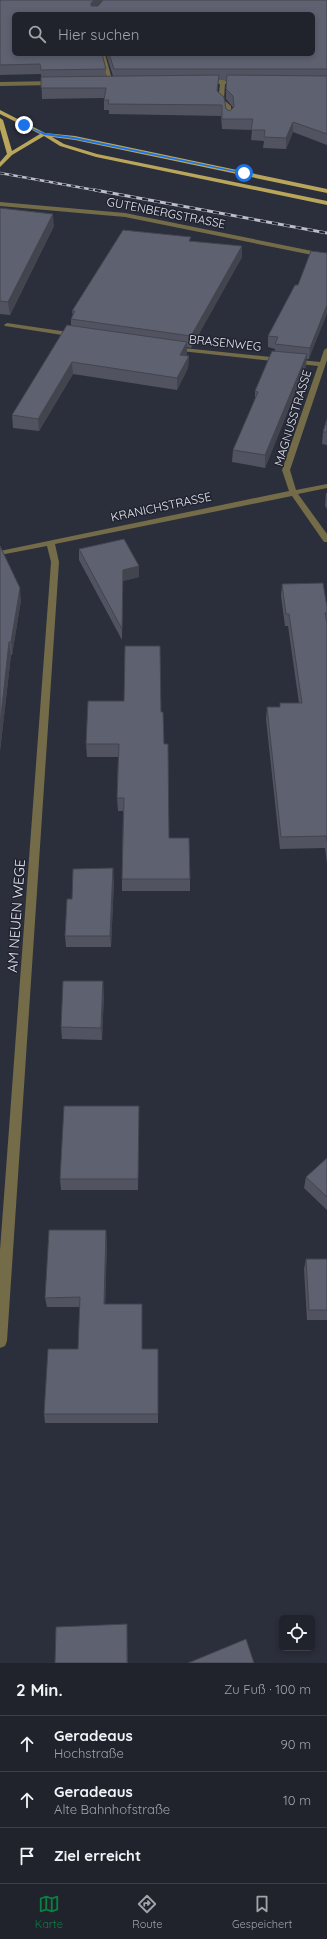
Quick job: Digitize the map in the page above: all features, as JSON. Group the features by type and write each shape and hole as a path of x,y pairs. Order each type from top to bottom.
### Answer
{"main road":[{"path":"0,112 44,134 62,145 96,155 327,204"},
{"path":"0,120 10,154"},
{"path":"0,165 10,154 44,134 82,139 327,191"}],"street":[{"path":"103,56 108,82 119,82"},
{"path":"199,82 246,83"},
{"path":"223,82 221,100 228,106 229,118"},
{"path":"0,84 62,83"},
{"name":"GUTENBERGSTRASSE","path":"0,204 100,211 327,256"},
{"path":"7,325 83,336"},
{"name":"BRASENWEG","path":"167,348 322,364"},
{"name":"MAGNUSSTRASSE","path":"327,350 286,470 293,492 327,540"},
{"name":"KRANICHSTRASSE","path":"0,553 327,486"},
{"name":"AM NEUEN WEGE","path":"0,1341 56,562 50,542"}],"building":[{"path":"0,0 94,0 91,3 91,6 98,6 103,0 327,0 327,69 114,69 110,56 315,56 315,12 12,12 12,56 103,56 106,69 41,70 40,64 0,65"},
{"path":"219,75 217,91 224,97 226,109 230,111 234,107 233,96 226,89 227,75 327,76 327,134 293,122 286,138 264,137 265,130 251,130 253,119 222,119 222,105 108,104 109,100 104,100 106,88 41,88 41,77"},
{"path":"0,208 53,214 8,302 0,301"},
{"path":"123,230 191,237 189,241 242,246 191,336 71,319 75,311 72,311"},
{"path":"311,251 327,253 327,305 310,348 275,344 278,337 268,336 295,285 298,285"},
{"path":"67,325 187,342 180,355 189,356 177,378 72,362 38,419 12,415"},
{"path":"272,351 307,354 265,455 233,450 258,392 255,391"},
{"path":"327,419 327,432 323,432"},
{"path":"124,539 139,566 123,570 122,629 79,549"},
{"path":"0,546 20,588 11,642 9,642 0,725"},
{"path":"323,583 327,607 327,613 325,613 327,623 327,841 326,836 281,837 267,707 280,707 280,703 302,703 289,614 286,614 282,584"},
{"path":"125,646 160,646 161,712 163,712 164,744 168,744 169,838 189,838 190,879 122,879 124,798 117,798 119,744 86,744 88,701 124,701"},
{"path":"113,868 110,936 65,936 67,899 72,899 73,869"},
{"path":"63,981 103,981 101,1028 61,1027"},
{"path":"64,1106 139,1106 138,1179 60,1179"},
{"path":"327,1158 327,1197 306,1177"},
{"path":"49,1230 106,1230 104,1304 142,1304 142,1349 158,1349 158,1414 44,1414 48,1349 78,1349 80,1297 45,1298"},
{"path":"306,1259 327,1259 327,1310 309,1310"},
{"path":"127,1624 127,1663 55,1663 56,1627"},
{"path":"246,1639 254,1663 188,1663"}],"railway":[{"path":"0,173 100,191"},
{"path":"95,190 327,233"}],"route":[{"path":"24,125 44,134 74,138 244,173"}]}
